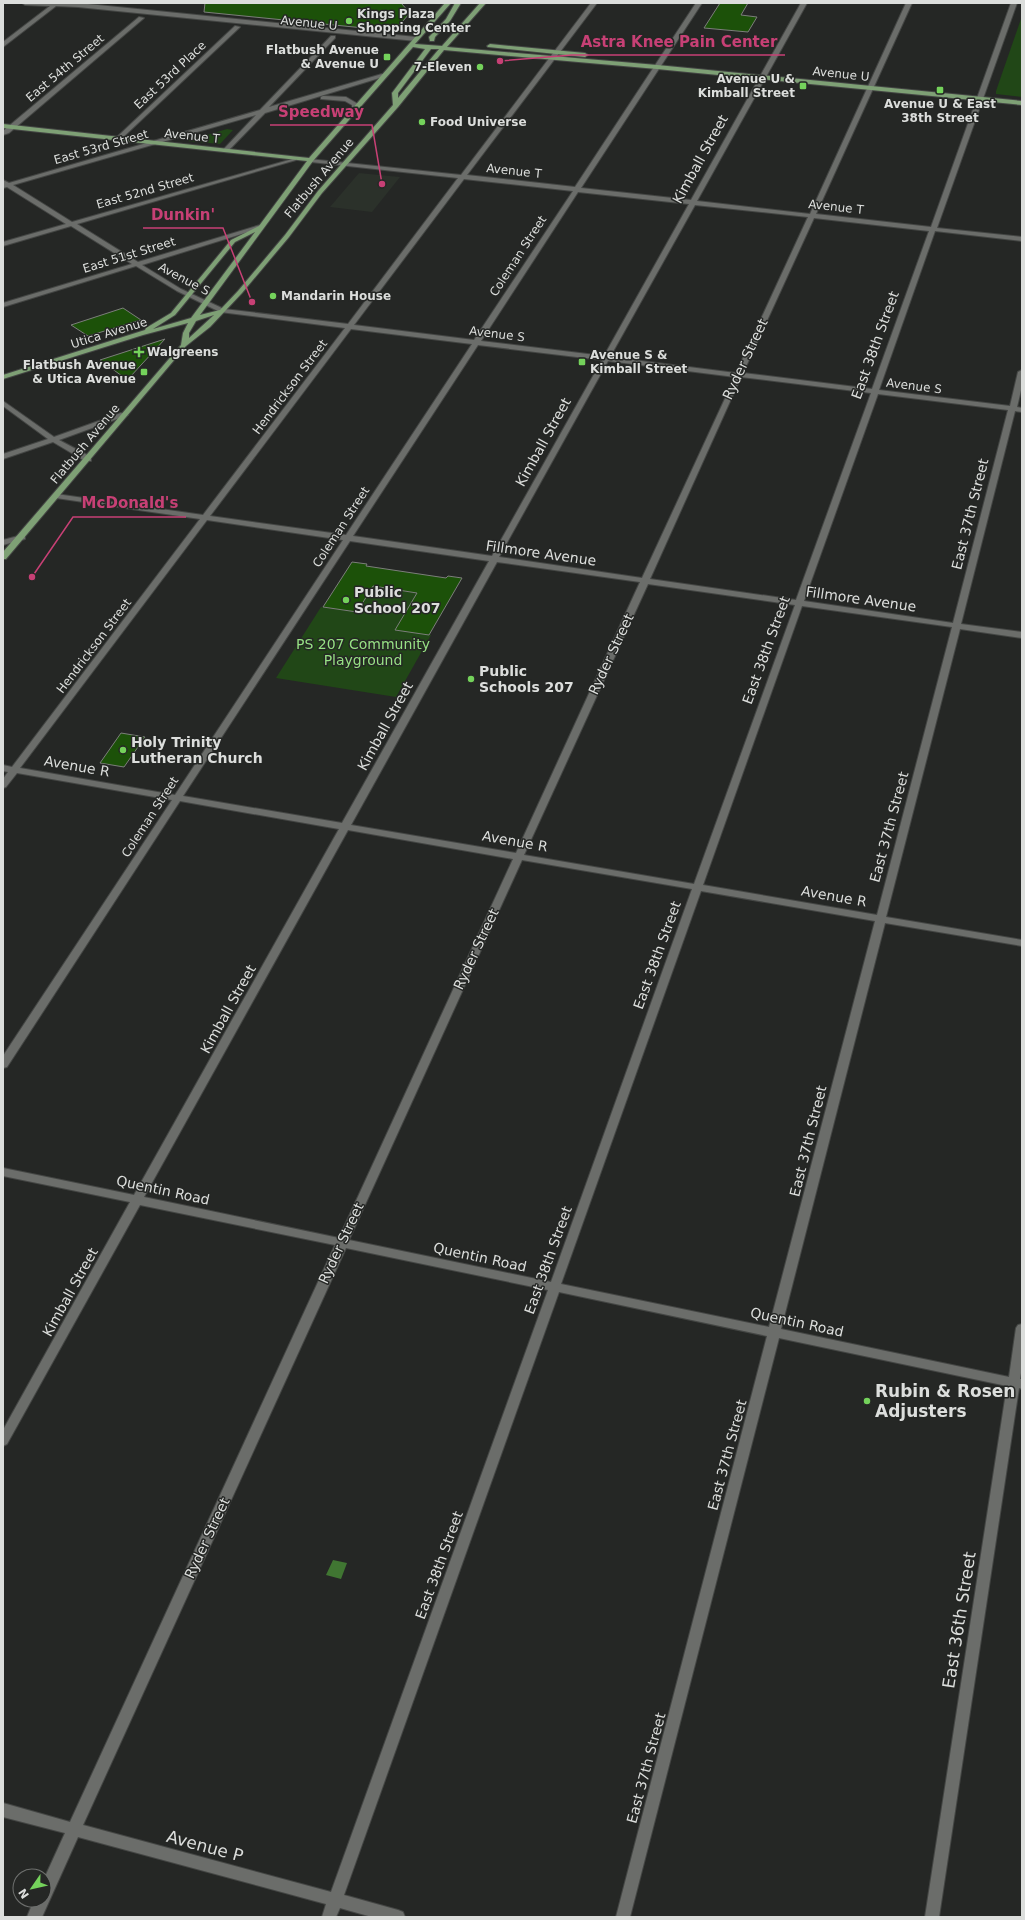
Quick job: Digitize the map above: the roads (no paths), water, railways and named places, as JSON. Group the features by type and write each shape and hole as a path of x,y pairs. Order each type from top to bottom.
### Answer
{"main road":[{"name":"Flatbush Avenue","path":"184,345 186,333 194,319 311,160 448,3"},
{"path":"443,48 432,40 432,37 448,20 458,3"},
{"name":"Flatbush Avenue","path":"3,557 22,537 184,345 208,326 287,236 320,192 396,106 448,42 483,3"},
{"name":"Avenue U","path":"416,39 465,43"},
{"path":"396,106 395,93 413,67 428,49 427,46 416,39"},
{"name":"Avenue U","path":"411,45 551,59 657,67 1022,103"},
{"name":"Avenue U","path":"486,45 556,52 657,67"},
{"name":"Avenue T","path":"3,126 311,160"},
{"path":"142,333 173,314 233,241 262,226"},
{"name":"Utica Avenue","path":"3,377 142,333 158,330 222,311"}],"street":[{"name":"Avenue U","path":"25,3 78,5 416,39"},
{"name":"Hendrickson Street","path":"3,785 594,3"},
{"name":"Coleman Street","path":"3,1064 699,3"},
{"name":"Kimball Street","path":"3,1441 804,3"},
{"name":"Ryder Street","path":"52,1878 909,3"},
{"name":"East 38th Street","path":"329,1917 932,228 1014,3"},
{"name":"Avenue U","path":"54,5 72,10 141,18 411,45"},
{"path":"3,45 54,5"},
{"name":"East 54th Street","path":"3,133 141,18"},
{"name":"East 53rd Place","path":"118,139 237,27"},
{"path":"225,151 333,37"},
{"name":"East 53rd Street","path":"5,184 157,143 384,75"},
{"name":"East 53rd Street","path":"298,102 331,98 346,99 355,104 354,112"},
{"name":"East 52nd Street","path":"3,244 294,159"},
{"name":"Avenue T","path":"311,160 1022,239"},
{"name":"Avenue S","path":"5,184 136,264 189,295 222,311 1017,410"},
{"name":"East 51st Street","path":"3,305 262,226"},
{"name":"East 37th Street","path":"623,1917 880,919 957,626 1017,410 1022,372"},
{"path":"3,402 54,440 88,459"},
{"path":"3,457 124,415"},
{"name":"Fillmore Avenue","path":"56,496 1022,635"},
{"path":"3,543 22,537"},
{"name":"Avenue R","path":"3,768 1022,943"},
{"name":"Quentin Road","path":"3,1172 1018,1384"},
{"name":"East 36th Street","path":"932,1917 1018,1384 1022,1328"},
{"name":"Avenue P","path":"3,1810 398,1917"}],"place":[{"name":"Kings Plaza Shopping Center","path":"349,21"},
{"name":"Flatbush Avenue & Avenue U","path":"387,57"},
{"name":"Astra Knee Pain Center","path":"500,61"},
{"name":"7-Eleven","path":"480,67"},
{"name":"Avenue U & Kimball Street","path":"803,86"},
{"name":"Avenue U & East 38th Street","path":"940,90"},
{"name":"Food Universe","path":"422,122"},
{"name":"Speedway","path":"382,184"},
{"name":"Mandarin House","path":"273,296"},
{"name":"Dunkin'","path":"252,302"},
{"name":"Walgreens","path":"139,352"},
{"name":"Avenue S & Kimball Street","path":"582,362"},
{"name":"Flatbush Avenue & Utica Avenue","path":"144,372"},
{"name":"McDonald's","path":"32,577"},
{"name":"Public School 207","path":"346,600"},
{"name":"Public Schools 207","path":"471,679"},
{"name":"Holy Trinity Lutheran Church","path":"123,750"},
{"name":"Rubin & Rosen Adjusters","path":"867,1401"}],"park label":[{"name":"PS 207 Community Playground","path":"363,652"}]}
